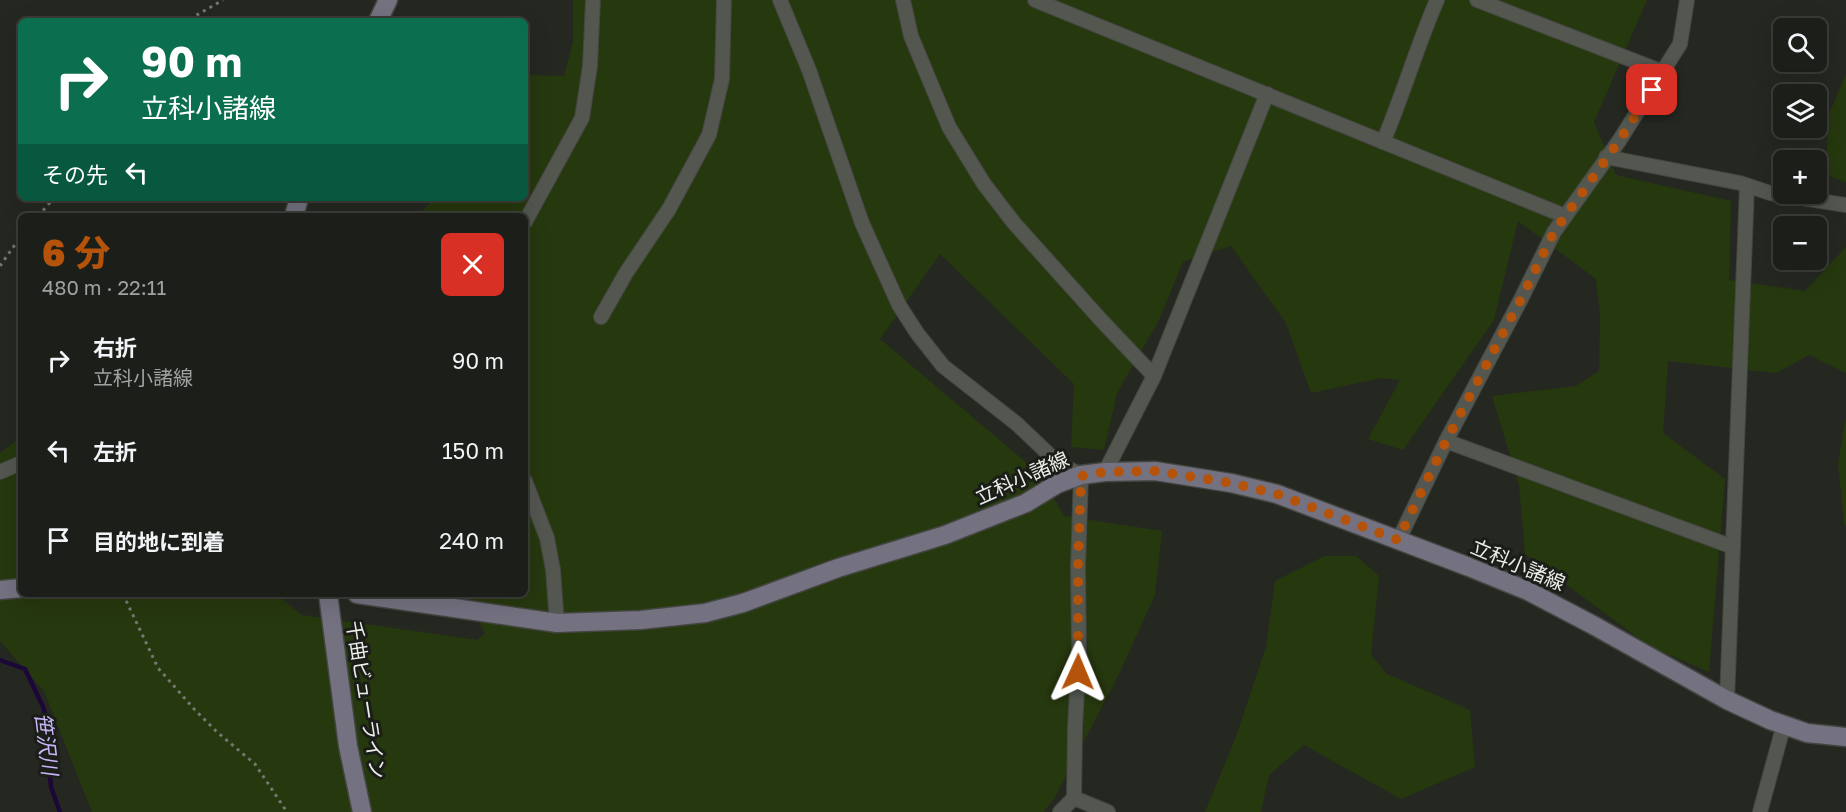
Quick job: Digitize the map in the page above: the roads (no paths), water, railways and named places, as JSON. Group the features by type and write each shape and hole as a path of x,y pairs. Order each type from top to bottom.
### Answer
{"main road":[{"path":"379,18 388,0"},
{"name":"立科小諸線","path":"378,597 557,623 641,620 705,613 743,603 838,568 945,535 1026,503 1057,484 1081,476 1105,472 1155,471 1231,483 1277,494 1398,540 1527,591 1770,720 1807,733 1846,737"},
{"path":"0,590 18,588"},
{"name":"千曲ビューライン","path":"328,597 348,746 362,812"}],"street":[{"path":"528,217 582,118 590,66 593,0"},
{"path":"601,317 626,273 669,209 709,135 722,79 724,0"},
{"path":"780,0 809,70 862,223 899,305 916,333 943,366 1017,424 1058,463 1081,476 1078,578 1079,653 1074,798 1060,812"},
{"path":"903,0 911,36 949,127 984,184 1014,223 1154,376"},
{"path":"1383,142 1437,0"},
{"path":"1477,0 1663,72"},
{"path":"1398,540 1446,441 1554,232 1619,141 1680,44 1687,0"},
{"path":"1039,1 1565,216"},
{"path":"1105,472 1154,376 1266,94"},
{"path":"1606,158 1747,186 1770,193 1846,205"},
{"path":"1727,699 1747,186"},
{"path":"1446,441 1733,547"},
{"path":"0,472 18,464"},
{"path":"528,489 547,538 553,570 557,623"},
{"path":"1760,812 1781,735 1787,726"},
{"path":"1074,798 1108,812"}],"waterway":[{"name":"笹沢川","path":"0,660 25,669 44,709 51,787 60,812"}]}
